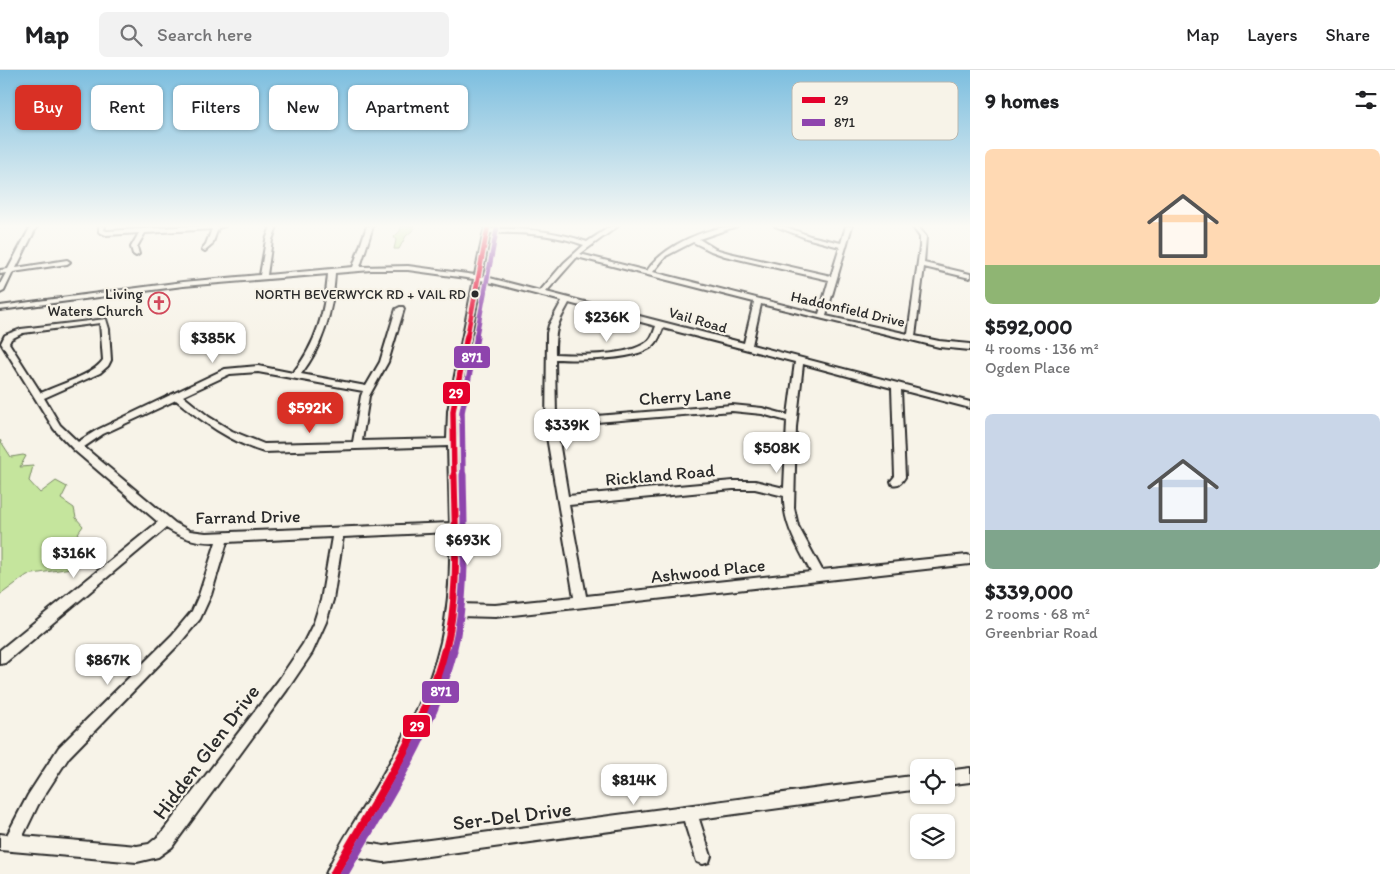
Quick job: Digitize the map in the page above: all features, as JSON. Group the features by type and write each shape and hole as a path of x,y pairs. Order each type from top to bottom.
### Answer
{"street":[{"path":"0,291 14,264"},
{"path":"0,272 56,264"},
{"path":"263,277 265,264"},
{"path":"356,269 358,264"},
{"path":"334,874 411,735 429,698 447,644 453,610 453,411 480,264"},
{"path":"542,293 568,264"},
{"name":"Haddonfield Drive","path":"608,264 911,338 939,344 970,347"},
{"path":"648,274 655,264"},
{"path":"765,264 834,279"},
{"path":"822,317 839,264"},
{"path":"911,338 921,264 970,276"},
{"name":"Vail Road","path":"0,308 184,284 356,269 408,268 477,277 970,405"},
{"path":"295,376 312,353 318,339 331,284 332,271"},
{"path":"567,300 553,325 550,356 550,420 581,602"},
{"path":"747,348 758,301"},
{"path":"357,445 362,408 368,389 384,362 400,309"},
{"name":"Farrand Drive","path":"39,397 97,371 105,364 108,360 103,321 97,320 27,330 15,333 6,339 5,343 57,427 77,447 166,522 181,532 206,538 454,527"},
{"path":"550,356 583,357 638,351 652,342 661,324"},
{"path":"799,361 792,419 789,508 792,526 819,576"},
{"path":"77,447 100,432 210,378 236,370 258,369 368,389"},
{"path":"896,386 900,477 896,480"},
{"path":"176,395 212,422 242,441 253,445 274,448 452,442"},
{"name":"Cherry Lane","path":"550,420 584,420 732,408 762,411 792,419"},
{"name":"Rickland Road","path":"563,501 732,484 755,485 789,493"},
{"path":"0,658 166,522"},
{"name":"Hidden Glen Drive","path":"6,842 137,854 152,851 166,841 300,660 311,642 324,608 331,579 338,532"},
{"path":"6,842 64,752 176,640 196,615 205,595 223,537"},
{"name":"Ashwood Place","path":"453,610 495,611 967,560"},
{"path":"955,777 970,775"},
{"name":"Ser-Del Drive","path":"348,848 384,854 910,783"},
{"path":"689,813 703,856"}],"green space":[{"path":"0,440 11,457 26,456 20,467 33,466 29,481 40,493 56,481 67,487 61,499 74,508 76,518 83,526 76,536 77,538 62,556 71,568 27,575 0,595"}],"transit line":[{"name":"29","path":"334,874 414,732 439,673 447,643 452,619 455,567 453,411 481,264"},
{"name":"871","path":"344,874 422,736 447,676 455,645 460,620 464,567 462,412 490,264"}],"place":[{"name":"NORTH BEVERWYCK RD + VAIL RD","path":"475,294"},
{"name":"Living Waters Church","path":"159,303"}]}
